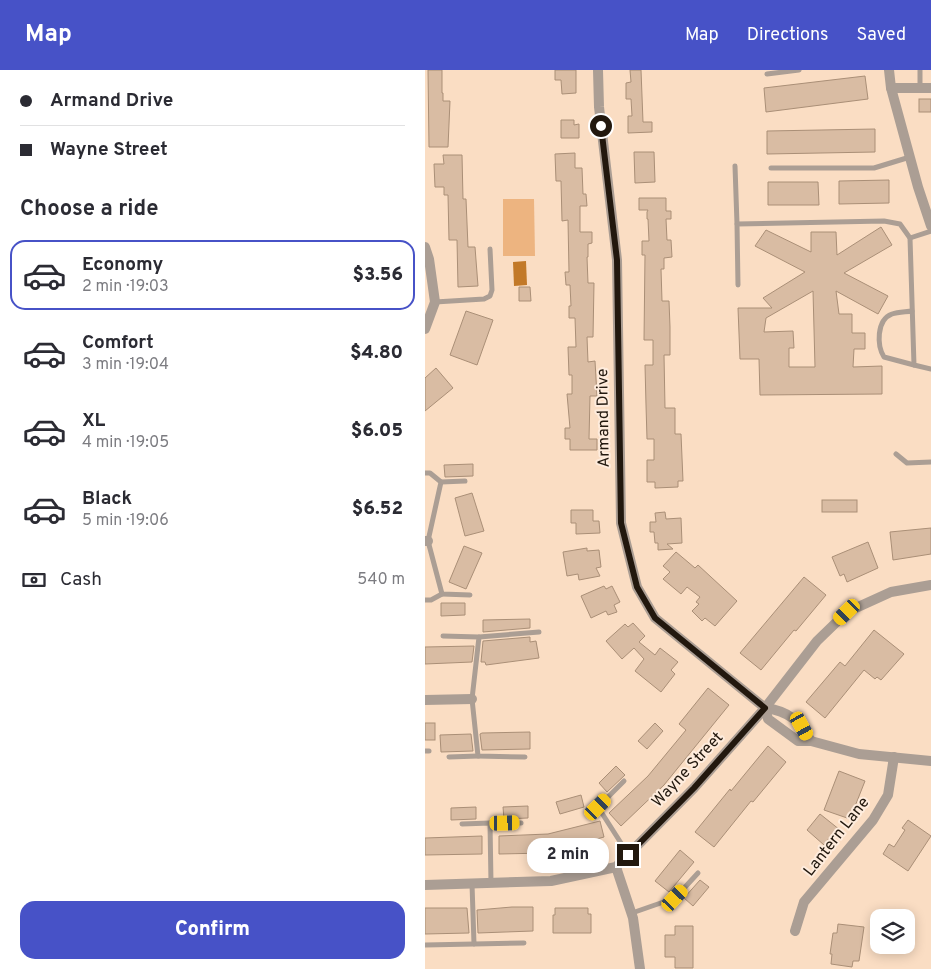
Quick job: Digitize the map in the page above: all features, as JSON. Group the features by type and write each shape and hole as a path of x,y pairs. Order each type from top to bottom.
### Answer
{"street":[{"name":"Armand Drive","path":"599,70 599,107 617,260 621,523 637,587 655,618 765,708"},
{"path":"889,70 891,88 909,157 931,226"},
{"path":"891,88 931,88"},
{"path":"425,247 429,259 435,302 425,329"},
{"name":"Wayne Street","path":"616,867 694,788 765,708 817,641 847,612 891,592 931,585"},
{"path":"425,700 472,699"},
{"path":"811,741 802,726 780,710 765,708 769,718 798,741 811,741 859,754 931,761"},
{"name":"Lantern Lane","path":"795,931 804,902 873,820 888,794 893,757"},
{"path":"425,885 551,881 616,867 631,913 640,969"}],"lane":[{"path":"767,74 799,70"},
{"path":"920,70 920,88"},
{"path":"771,168 874,168 909,157"},
{"path":"735,166 738,285"},
{"path":"737,224 884,221 900,224 910,238 914,365"},
{"path":"910,238 931,231"},
{"path":"435,302 484,299 490,296 492,290 490,249"},
{"path":"913,311 891,315 884,320 880,332 880,351 884,358 931,369"},
{"path":"896,454 907,463 931,462"},
{"path":"425,473 430,473 441,482 465,481"},
{"path":"441,482 426,541 442,594"},
{"path":"425,600 431,600 442,594 470,595"},
{"path":"443,636 479,637 539,632"},
{"path":"478,756 472,699 479,637"},
{"path":"449,757 525,757"},
{"path":"624,781 598,807 628,855"},
{"path":"462,824 521,823"},
{"path":"490,824 491,883"},
{"path":"631,913 675,898 698,873"},
{"path":"472,884 474,944"},
{"path":"425,945 524,942"}],"shaded area":[{"path":"503,199 534,199 535,256 503,256"},
{"path":"526,261 527,285 514,286 513,262"}],"building":[{"path":"428,70 442,70 443,101 450,101 448,147 429,147"},
{"path":"555,70 576,70 576,93 562,94 561,80 555,80"},
{"path":"630,70 641,70 643,122 652,122 652,132 628,133 628,116 632,116 631,99 626,99 626,83 631,82"},
{"path":"865,76 868,99 766,112 764,88"},
{"path":"919,99 931,99 931,112 919,112"},
{"path":"561,120 574,120 574,125 579,124 579,138 561,138"},
{"path":"875,129 875,152 767,154 767,131"},
{"path":"634,152 654,152 655,182 635,183"},
{"path":"575,153 575,168 582,168 583,194 586,194 587,206 580,206 580,232 592,232 592,243 588,244 587,257 588,283 594,283 593,337 587,337 588,362 595,361 597,396 590,396 589,439 597,439 597,450 570,450 570,439 565,439 565,428 570,428 567,394 572,394 572,375 569,375 568,347 576,347 575,318 569,318 569,306 571,306 570,285 566,285 565,272 569,272 568,220 562,221 561,181 556,181 555,154"},
{"path":"443,155 462,155 463,199 466,199 468,247 475,247 478,286 458,287 457,240 449,240 448,195 444,195 444,187 435,187 434,164 444,164"},
{"path":"889,180 889,203 839,204 839,181"},
{"path":"768,182 818,182 819,205 768,205"},
{"path":"639,198 666,198 666,211 671,211 671,219 666,219 667,240 671,240 672,257 664,258 664,269 661,269 662,301 669,301 670,327 670,355 664,355 665,408 675,408 675,434 681,434 683,481 678,481 678,487 655,488 655,482 647,482 647,460 654,460 654,439 647,439 645,365 653,365 653,340 644,340 645,255 642,255 642,241 649,241 648,210 639,210"},
{"path":"881,227 892,245 844,273 888,296 878,314 836,291 839,314 852,314 852,333 865,333 865,349 854,349 853,367 882,366 882,394 760,395 759,359 740,359 738,308 772,308 763,298 805,272 755,246 766,230 811,252 811,232 836,232 837,255","holes":["813,291 815,367 789,367 789,348 794,348 793,331 764,332 766,318"]},
{"path":"519,287 530,287 531,301 519,301"},
{"path":"466,311 493,320 477,365 450,355"},
{"path":"436,368 453,388 425,411 425,378"},
{"path":"473,464 473,476 445,477 444,465"},
{"path":"472,493 484,531 465,536 455,498"},
{"path":"822,500 857,500 857,512 822,512"},
{"path":"571,510 593,510 593,521 599,521 600,533 576,534 576,523 571,523"},
{"path":"665,512 666,519 681,518 682,543 667,544 673,549 658,550 658,543 655,543 654,532 650,532 650,522 656,522 655,513"},
{"path":"931,528 931,554 893,560 890,532"},
{"path":"868,542 878,568 847,582 844,574 840,576 832,557"},
{"path":"464,546 482,553 466,589 449,582"},
{"path":"587,548 587,551 599,550 601,567 596,568 600,576 579,580 578,574 567,576 563,552"},
{"path":"676,552 695,568 698,565 737,601 715,626 705,618 702,621 692,611 699,604 696,602 700,597 687,587 681,594 663,579 670,572 663,566"},
{"path":"804,577 826,595 761,670 740,653"},
{"path":"604,586 606,589 612,586 620,602 614,605 617,612 608,615 606,611 591,618 581,596"},
{"path":"441,603 465,603 465,615 441,616"},
{"path":"530,619 530,628 483,632 483,620"},
{"path":"633,623 645,636 639,642 655,655 660,648 678,662 671,670 675,674 661,692 635,671 644,659 634,648 622,659 606,641 625,624 628,627"},
{"path":"874,630 904,654 881,680 877,677 875,679 864,670 825,718 806,702 840,662 845,666"},
{"path":"530,637 530,642 536,641 539,658 486,665 485,662 481,662 483,641"},
{"path":"474,646 472,662 425,664 425,647"},
{"path":"708,688 729,705 664,785 621,826 609,813 648,776 686,730 679,724"},
{"path":"425,723 435,723 435,740 425,740"},
{"path":"655,723 663,731 647,749 638,741"},
{"path":"530,732 530,749 482,750 480,734 482,733"},
{"path":"471,734 473,751 441,752 440,735"},
{"path":"768,746 786,762 714,847 695,832"},
{"path":"616,766 625,775 607,792 599,783"},
{"path":"839,771 865,781 850,819 824,810"},
{"path":"581,795 584,807 560,814 556,802"},
{"path":"528,806 528,818 504,819 503,807"},
{"path":"476,807 476,819 451,820 451,808"},
{"path":"820,814 840,830 832,839 830,837 824,845 807,830"},
{"path":"908,820 931,836 908,871 883,854 889,844 894,847 905,830 902,828"},
{"path":"600,821 604,837 547,853 499,854 499,836 548,834"},
{"path":"482,836 482,854 425,855 425,838"},
{"path":"680,850 694,862 669,892 655,881"},
{"path":"700,880 709,887 693,906 684,898"},
{"path":"533,907 533,931 478,933 477,910"},
{"path":"425,908 467,908 469,933 425,934"},
{"path":"555,908 588,908 588,914 591,914 591,933 553,933"},
{"path":"838,924 864,927 859,961 853,961 852,967 831,964 832,954 830,954 833,933 837,933"},
{"path":"675,926 693,926 693,968 675,968 675,957 665,957 665,935 675,935"}],"route":[{"path":"601,126 617,260 621,523 637,587 655,618 765,708 694,788 628,855"}]}
